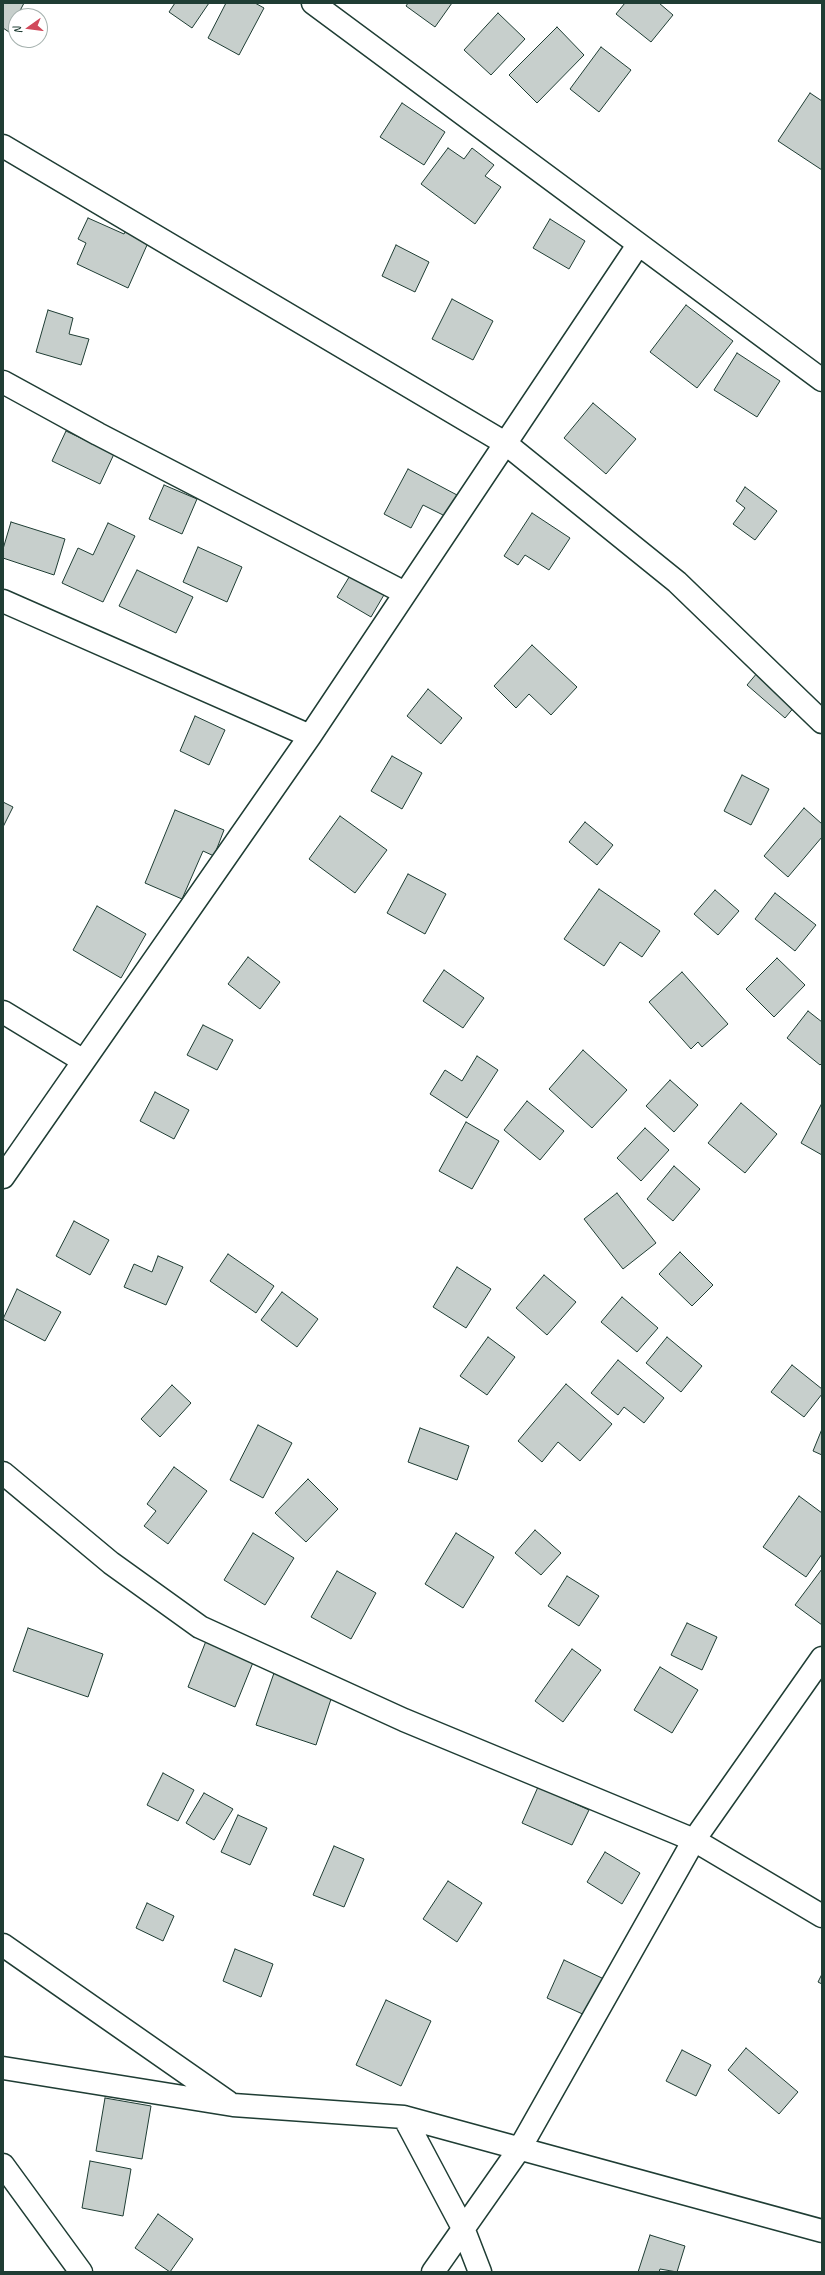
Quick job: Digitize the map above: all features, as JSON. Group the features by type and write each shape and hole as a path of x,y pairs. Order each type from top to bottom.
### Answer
{"street":[{"path":"313,3 822,380"},
{"path":"3,146 506,443 677,582 822,722"},
{"path":"3,1177 82,1060 310,736 638,245"},
{"path":"3,382 98,434 405,593"},
{"path":"3,601 310,736"},
{"path":"3,1012 82,1060"},
{"path":"3,1473 111,1563 200,1627 404,1720 694,1840 822,1916"},
{"path":"433,2272 520,2148 694,1840 822,1658"},
{"path":"3,1944 233,2105"},
{"path":"3,2068 233,2105 404,2118 520,2148 822,2231"},
{"path":"404,2118 463,2228 480,2272"},
{"path":"3,2165 81,2272"}],"building":[{"path":"3,3 24,3 21,8 8,8 8,31 3,28"},
{"path":"175,3 209,3 192,28 169,12"},
{"path":"226,3 255,3 264,8 239,55 208,38"},
{"path":"408,3 452,3 435,27 406,6"},
{"path":"625,3 659,3 673,15 651,42 616,14"},
{"path":"498,13 525,39 491,75 464,50"},
{"path":"557,27 584,55 537,103 509,75"},
{"path":"601,47 631,70 599,112 570,89"},
{"path":"810,93 822,101 822,170 778,141"},
{"path":"402,103 445,132 424,165 380,137"},
{"path":"448,148 464,159 472,148 494,165 485,176 501,187 475,224 421,184"},
{"path":"88,218 124,234 128,226 151,236 128,288 77,264 86,243 78,239"},
{"path":"550,219 585,241 569,269 533,248"},
{"path":"396,245 429,262 415,292 382,276"},
{"path":"452,299 493,321 473,360 432,339"},
{"path":"686,305 733,341 697,388 650,352"},
{"path":"48,310 73,318 69,334 89,339 81,365 36,352"},
{"path":"737,353 780,381 757,417 714,390"},
{"path":"593,403 636,439 606,474 564,438"},
{"path":"66,431 114,454 100,484 52,461"},
{"path":"408,469 457,495 445,516 423,505 411,528 384,514"},
{"path":"164,485 197,499 182,534 149,519"},
{"path":"745,487 777,511 755,540 733,524 745,508 736,501"},
{"path":"532,513 570,538 549,570 525,555 518,565 504,556"},
{"path":"11,522 65,539 54,575 3,558 3,549"},
{"path":"108,523 135,536 103,602 62,583 78,548 93,555"},
{"path":"198,547 242,567 227,602 183,582"},
{"path":"354,569 388,588 371,617 337,597"},
{"path":"137,570 193,597 176,633 119,606"},
{"path":"532,645 577,687 551,715 529,694 516,708 494,686"},
{"path":"768,660 806,693 785,718 747,685"},
{"path":"428,689 462,718 441,744 407,716"},
{"path":"195,716 225,730 209,765 180,751"},
{"path":"392,756 422,773 402,809 371,791"},
{"path":"742,775 769,789 751,825 724,811"},
{"path":"3,802 13,807 3,827"},
{"path":"804,808 822,824 822,837 788,877 764,856"},
{"path":"175,810 224,830 214,856 203,851 182,899 145,883"},
{"path":"340,816 387,850 355,893 309,859"},
{"path":"585,822 613,845 597,865 569,842"},
{"path":"408,874 446,894 425,934 387,913"},
{"path":"599,889 660,931 642,957 620,942 604,966 564,939"},
{"path":"715,890 739,911 718,935 694,914"},
{"path":"775,893 816,925 795,951 755,919"},
{"path":"97,906 146,934 121,978 73,950"},
{"path":"248,957 280,982 260,1009 228,984"},
{"path":"777,958 805,985 774,1017 746,989"},
{"path":"444,970 484,998 463,1028 423,1001"},
{"path":"682,972 728,1024 702,1047 698,1042 691,1049 649,1002"},
{"path":"808,1011 822,1022 822,1063 820,1065 787,1038"},
{"path":"203,1025 233,1040 217,1070 187,1055"},
{"path":"583,1050 627,1090 592,1128 549,1089"},
{"path":"477,1056 498,1070 467,1118 430,1094 445,1070 462,1081"},
{"path":"670,1080 698,1105 674,1132 646,1106"},
{"path":"155,1092 189,1110 174,1139 140,1121"},
{"path":"527,1101 564,1131 540,1160 504,1130"},
{"path":"741,1103 777,1134 745,1173 708,1143"},
{"path":"822,1103 822,1155 801,1143"},
{"path":"466,1122 499,1141 472,1189 439,1171"},
{"path":"645,1128 669,1150 641,1181 617,1158"},
{"path":"674,1166 700,1189 673,1221 647,1199"},
{"path":"617,1193 656,1243 623,1269 584,1219"},
{"path":"74,1221 109,1240 90,1275 56,1256"},
{"path":"680,1252 713,1285 692,1306 659,1274"},
{"path":"228,1254 274,1286 256,1313 210,1281"},
{"path":"158,1256 183,1267 166,1305 124,1287 134,1264 152,1272"},
{"path":"457,1267 491,1289 466,1328 433,1307"},
{"path":"544,1275 576,1302 547,1335 516,1308"},
{"path":"17,1289 61,1312 45,1341 3,1319"},
{"path":"282,1292 318,1319 297,1347 261,1320"},
{"path":"622,1297 658,1328 637,1352 601,1322"},
{"path":"488,1337 515,1357 487,1395 460,1376"},
{"path":"667,1337 702,1366 681,1392 646,1363"},
{"path":"618,1360 664,1398 644,1423 624,1407 618,1415 591,1393"},
{"path":"792,1365 822,1389 822,1394 804,1417 771,1392"},
{"path":"566,1384 612,1424 580,1461 558,1442 542,1462 518,1441"},
{"path":"172,1385 191,1403 160,1437 141,1419"},
{"path":"258,1425 292,1443 263,1498 230,1480"},
{"path":"420,1428 469,1446 457,1480 408,1462"},
{"path":"822,1429 822,1455 813,1451"},
{"path":"174,1467 207,1491 168,1544 144,1526 156,1511 147,1504"},
{"path":"308,1479 338,1509 306,1542 275,1513"},
{"path":"799,1496 822,1513 822,1554 806,1577 763,1547"},
{"path":"535,1530 561,1553 541,1575 515,1553"},
{"path":"253,1533 294,1558 265,1605 224,1580"},
{"path":"456,1533 494,1557 463,1608 425,1584"},
{"path":"822,1569 822,1625 795,1605"},
{"path":"337,1571 376,1593 351,1639 311,1617"},
{"path":"567,1576 599,1596 579,1626 548,1606"},
{"path":"687,1623 717,1637 702,1670 671,1655"},
{"path":"28,1628 103,1654 88,1697 13,1671"},
{"path":"206,1641 254,1660 235,1707 188,1687"},
{"path":"572,1649 601,1670 563,1722 535,1701"},
{"path":"660,1667 698,1690 672,1733 634,1710"},
{"path":"274,1673 333,1693 316,1745 256,1725"},
{"path":"163,1773 194,1790 178,1821 147,1805"},
{"path":"538,1787 589,1810 572,1845 522,1823"},
{"path":"204,1793 233,1809 214,1840 186,1823"},
{"path":"238,1815 267,1828 250,1865 221,1852"},
{"path":"334,1846 364,1859 344,1907 313,1895"},
{"path":"605,1852 640,1873 622,1904 587,1882"},
{"path":"448,1881 482,1903 457,1942 423,1919"},
{"path":"147,1903 174,1916 163,1941 136,1928"},
{"path":"235,1949 273,1964 261,1997 223,1981"},
{"path":"564,1960 604,1979 587,2016 547,1998"},
{"path":"822,1974 822,1984 818,1982"},
{"path":"386,2000 431,2021 401,2086 356,2065"},
{"path":"746,2048 798,2092 779,2114 728,2070"},
{"path":"682,2050 711,2065 696,2096 666,2081"},
{"path":"105,2098 151,2106 142,2159 96,2151"},
{"path":"90,2161 131,2169 123,2216 82,2208"},
{"path":"158,2214 193,2239 170,2272 135,2248"},
{"path":"650,2235 685,2246 677,2272 660,2269 659,2272 638,2272"}]}
